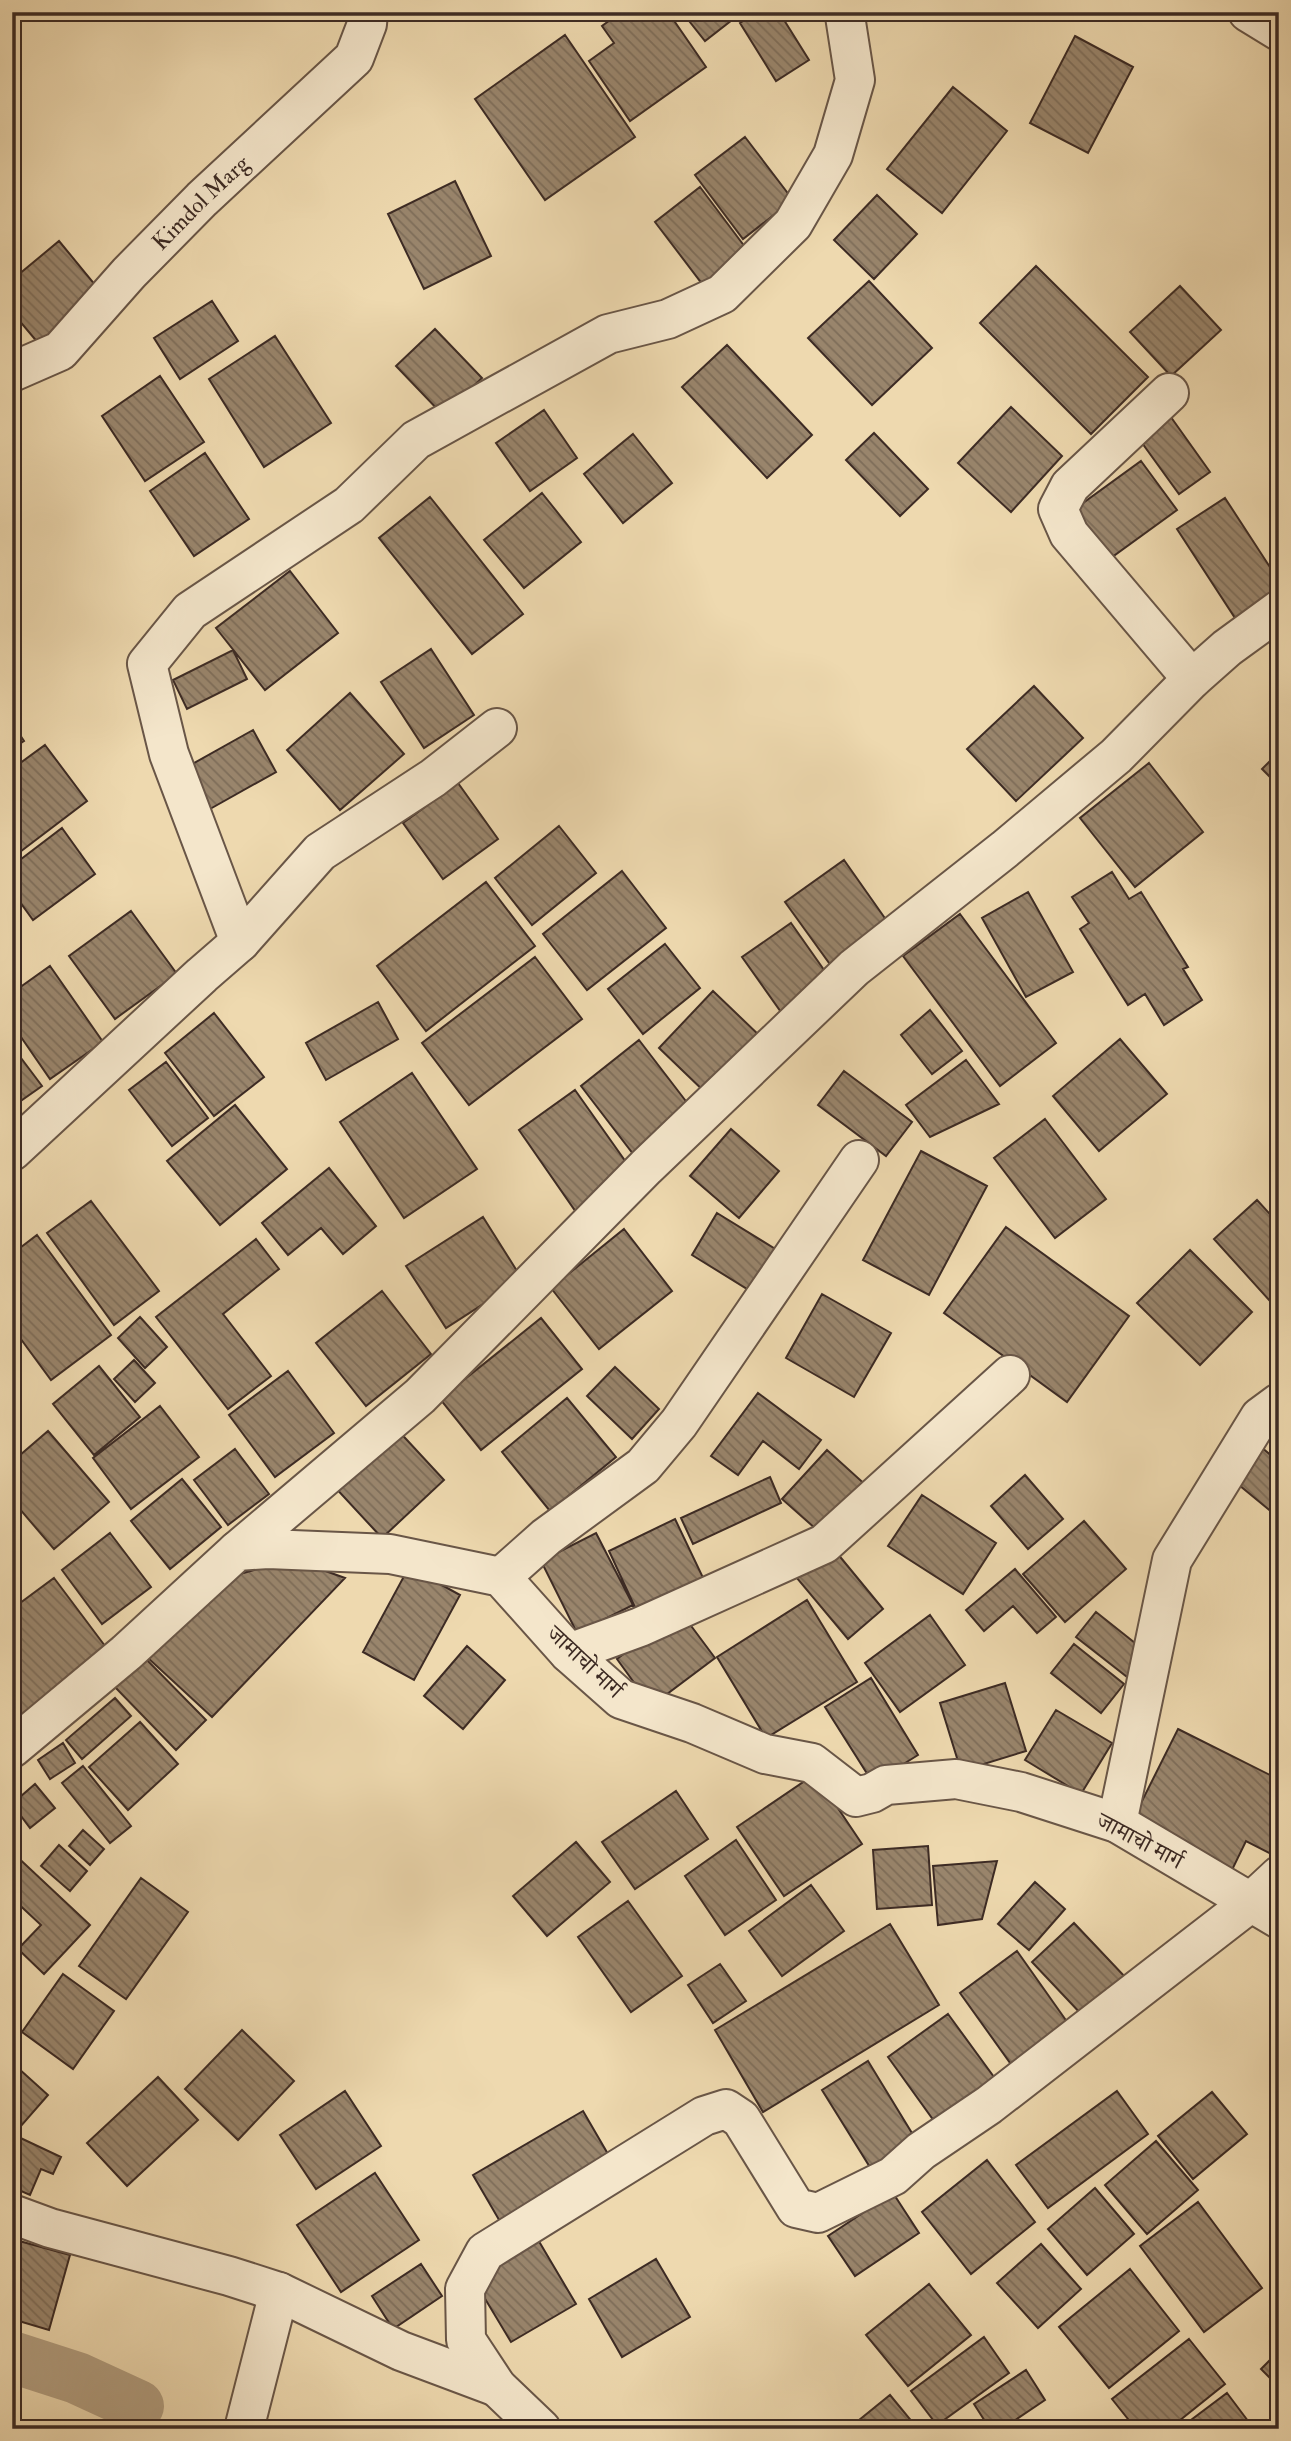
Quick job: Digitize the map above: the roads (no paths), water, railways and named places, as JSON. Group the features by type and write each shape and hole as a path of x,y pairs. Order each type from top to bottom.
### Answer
{"street":[{"name":"Kimdol Marg","path":"12,372 60,351 129,273 202,200 354,58 367,24 368,12"},
{"path":"240,942 169,754 147,664 190,611 349,505 416,440 608,334 668,319 722,294 793,224 833,155 855,80 845,16 847,12"},
{"path":"1248,12 1279,31"},
{"path":"1169,393 1070,486 1058,509 1069,534 1192,679"},
{"path":"12,1748 126,1653 237,1550 419,1396 646,1167 854,968 1005,849 1115,756 1227,648 1279,610"},
{"path":"12,1151 240,942 320,852 433,778 497,728"},
{"path":"237,1550 390,1554 500,1577 546,1537 643,1466 679,1423 859,1160"},
{"path":"569,1654 639,1627 824,1544 1010,1376"},
{"path":"1116,1823 1172,1560 1260,1417 1279,1403"},
{"name":"जामाचो मार्ग","path":"500,1577 569,1654 621,1699 692,1723 765,1754 812,1763 856,1797 872,1793 886,1785 956,1779 1021,1792 1116,1823 1264,1911"},
{"path":"541,2429 497,2387 466,2340 465,2289 485,2252 704,2116 726,2109 741,2119 796,2208 818,2213 893,2176 921,2151 1264,1911 1279,1877"},
{"path":"12,2214 50,2228 279,2292 401,2351 497,2387"},
{"path":"244,2429 279,2292"}],"waterway":[{"path":"12,2357 77,2378 138,2406"}]}
